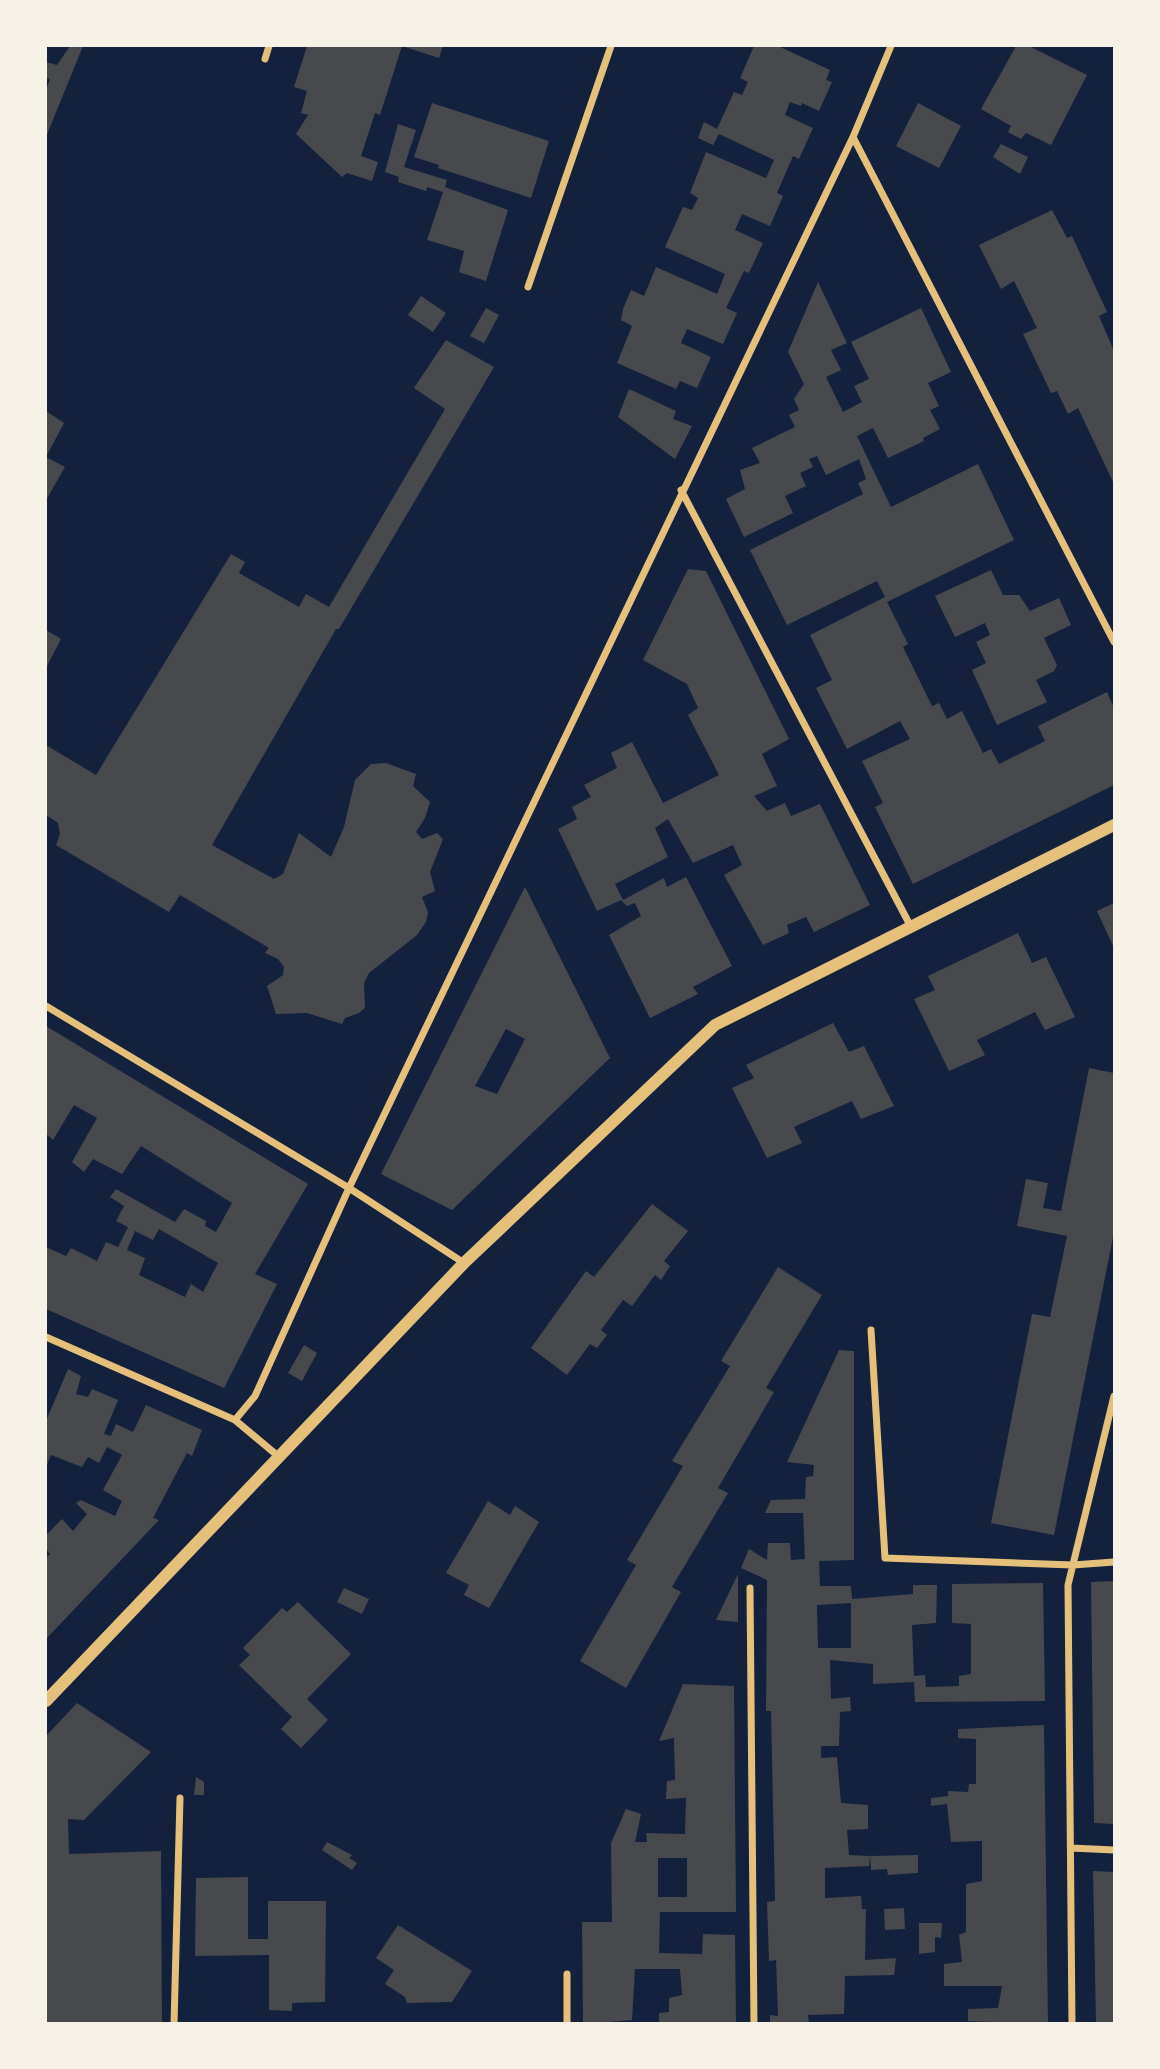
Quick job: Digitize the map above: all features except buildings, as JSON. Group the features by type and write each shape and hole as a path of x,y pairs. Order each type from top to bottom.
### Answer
{"street":[{"path":"265,59 269,46"},
{"path":"527,287 611,46"},
{"path":"235,1420 255,1396 349,1188 681,489 853,137 891,46"},
{"path":"853,137 1115,642"},
{"path":"681,489 911,927"},
{"path":"46,1701 464,1263 715,1025 1115,825"},
{"path":"46,1006 349,1188 464,1263"},
{"path":"871,1330 885,1558 1073,1565 1115,1562"},
{"path":"46,1337 235,1420 278,1456"},
{"path":"1072,2024 1068,1585 1115,1396"},
{"path":"750,1588 754,2024"},
{"path":"174,2024 180,1798"},
{"path":"1071,1848 1115,1850"},
{"path":"567,1974 567,2024"}]}
